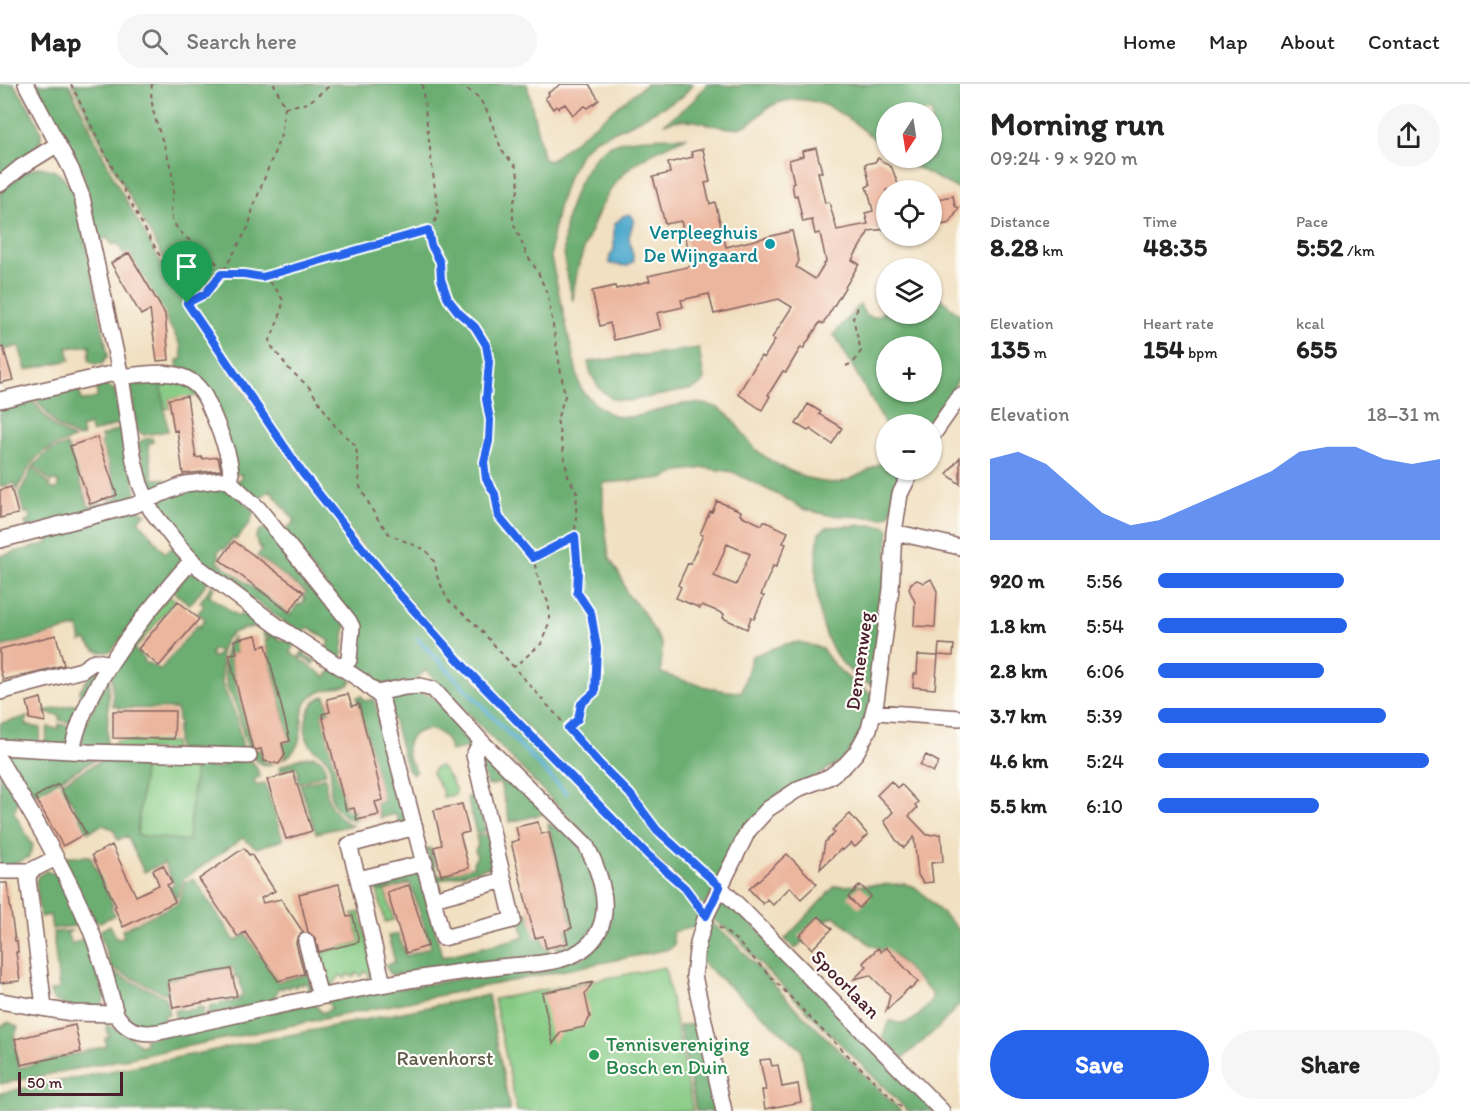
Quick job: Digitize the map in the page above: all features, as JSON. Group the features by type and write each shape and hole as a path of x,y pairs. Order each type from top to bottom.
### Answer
{"street":[{"path":"26,84 71,169 82,197 120,374 134,461 146,499 158,521 192,560 276,625 342,668 381,697 443,938 513,920 474,755 477,749 484,744"},
{"path":"0,184 21,167 58,144"},
{"path":"0,400 120,374 166,373 190,380 205,396 227,450 231,482"},
{"path":"942,422 960,396"},
{"path":"0,540 135,505 185,484 219,480 231,482 258,508 349,621 352,627 349,660 342,668"},
{"name":"Dennenweg","path":"724,1111 694,976 698,943 706,916 748,831 768,809 792,793 830,777 845,765 863,742 874,712 891,589 894,532 900,494 907,480"},
{"path":"894,532 960,547"},
{"path":"72,751 80,723 109,666 192,560"},
{"path":"0,692 82,670 95,661 109,666"},
{"path":"0,760 56,858 83,912 94,939 116,1014 121,1022 132,1031 149,1034 423,976 561,958 587,947 603,925 605,906 594,860 586,844 484,744 433,688 405,687 377,693"},
{"path":"874,712 960,718"},
{"path":"0,747 249,756"},
{"path":"383,984 350,845 415,827"},
{"path":"0,871 30,871 56,858"},
{"path":"358,879 425,863"},
{"path":"30,871 28,879 44,1008"},
{"path":"433,899 504,880"},
{"name":"Spoorlaan","path":"720,887 942,1111"},
{"path":"306,941 320,997"},
{"path":"0,1001 72,1012 116,1014"}],"path":[{"path":"71,84 120,186 187,303 303,474 400,595 469,672 640,848 685,888 706,916 735,939 905,1111"},
{"path":"152,84 153,107 174,184 171,202 172,221 184,237 206,252 224,270"},
{"path":"187,303 205,294 224,270 249,226 253,208 281,135 285,107 274,84"},
{"path":"285,107 308,103 332,84"},
{"path":"221,274 262,277 428,230 433,226 438,214 422,84"},
{"path":"460,84 479,98 488,113 502,150 517,168 519,188 513,204 513,222 548,296 561,367 565,396 557,419 568,476 577,493 575,536 577,592 591,613 597,648 595,692 581,704 578,719 568,728"},
{"path":"428,230 431,245 440,262 441,279 448,299 475,327 486,345 489,362 486,399 490,420 489,441 484,462 486,479 495,494 499,517 533,558 541,588 549,604 549,623 541,644 513,668"},
{"path":"262,277 274,286 283,300 281,313 269,343 290,370 309,387 334,426 356,446 360,487 375,515 390,535 426,550 435,563 437,576 447,599 480,629 598,762 630,794 657,830 720,887"},
{"path":"846,366 859,357 861,351 853,318 859,305"},
{"path":"533,558 575,536"}],"green space":[{"path":"0,84 14,84 31,111 41,134 41,140 35,149 2,174 0,172"},
{"path":"36,84 69,84 116,182 186,305 308,486 379,572 481,686 644,853 683,889 696,905 700,914 695,927 672,932 674,944 670,949 0,1084 0,1027 9,1022 18,1027 14,1038 19,1068 106,1046 105,1038 109,1037 106,1025 130,1037 141,1046 146,1043 144,1039 314,1003 322,1013 332,1008 326,1001 583,958 601,942 606,934 610,916 604,871 599,855 590,839 426,670 416,679 417,681 381,684 350,666 355,623 283,532 295,521 270,490 256,501 236,480 241,479 241,474 235,474 223,430 178,372 177,360 182,359 181,346 129,253 124,255 117,243 112,245 107,237 99,242 83,173"},
{"path":"73,84 527,84 543,157 547,161 646,84 693,84 682,97 627,126 594,140 580,154 567,180 558,208 551,258 580,387 597,406 613,415 628,417 693,403 713,406 730,417 758,451 780,466 819,481 841,482 876,465 876,480 902,480 890,514 883,518 828,515 803,509 733,472 705,468 680,471 665,478 603,483 603,510 609,557 622,579 627,594 643,612 662,645 661,673 714,689 742,691 752,656 799,642 822,648 844,675 873,695 868,717 852,748 842,760 820,774 778,794 705,905 701,905 684,884 647,851 457,655 383,571 309,480 180,288 114,168"},
{"path":"707,84 739,86 742,84 960,84 960,190 917,168 942,168 942,102 876,102 876,141 834,110 819,103 804,100 788,100 771,106 751,122 737,128 724,128 684,120 665,123 692,102"},
{"path":"687,137 635,164 614,185 596,217 585,246 576,276 573,301 564,253 564,234 570,207 587,167 604,149 621,142 641,138"},
{"path":"39,167 58,173 77,199 108,355 102,364 95,364 89,360 90,345 67,348 70,360 26,370 19,346 0,351 0,192 24,172"},
{"path":"942,300 960,315 960,376 938,414 879,414 833,335 860,304 865,314 870,317 876,316 876,324 942,324"},
{"path":"699,348 704,379 702,384 693,389 628,401 612,399 599,388 591,374 588,362"},
{"path":"160,379 189,384 199,396 169,399 170,408 165,409"},
{"path":"160,379 168,431 144,435 137,431 130,382"},
{"path":"103,385 115,390 121,423 92,433 89,425 81,428 83,436 78,438 57,426 36,399 79,390 82,401 97,398 97,386"},
{"path":"32,400 54,427 74,439 52,447 38,456 17,490 15,483 0,487 0,409"},
{"path":"123,428 136,492 134,501 109,507 108,501 119,497 101,436"},
{"path":"152,438 153,442 148,444 153,479 165,479 167,485 157,490 149,488 138,443"},
{"path":"67,445 89,507 102,503 106,508 27,528 25,522 31,520 28,512 24,513 19,494 33,467 50,485 49,487 56,490 59,483 52,480 51,482 34,465 49,451"},
{"path":"223,483 254,511 250,523 236,540 233,538 225,549 222,548 217,553 220,556 217,561 290,615 298,604 301,605 306,592 257,556 262,550 257,543 256,536 263,529 268,528 346,623 341,661 325,650 330,641 308,627 303,635 206,566 166,522 156,505 157,500 185,489"},
{"path":"137,509 146,514 138,520 165,553 173,547 182,557 181,565 111,651 99,652 86,640 81,642 78,627 0,647 0,556 49,543 47,533"},
{"path":"885,526 889,529 879,662 874,685 858,678 850,671 838,658 829,642 819,607 816,569 819,533 827,527"},
{"path":"195,572 208,581 189,604 173,591 187,574"},
{"path":"212,585 215,587 209,595 239,617 245,609 259,619 258,626 234,632 226,639 221,651 211,652 211,656 215,657 221,653 222,684 235,714 244,752 177,750 179,722 177,709 113,706 112,668 129,645 145,659 147,664 160,670 197,625 199,627 205,619 198,613 204,606 200,602"},
{"path":"169,596 175,600 134,650 129,645"},
{"path":"268,626 278,632 277,639 295,643 290,652 298,658 304,650 306,651 304,654 315,661 313,664 302,657 300,659 326,677 333,668 352,681 349,685 325,690 312,696 303,712 301,731 295,749 288,757 275,763 274,760 286,756 281,744 290,741 265,640 271,636 264,637 263,633"},
{"path":"233,637 238,652 229,655 253,750 260,750 263,761 271,760 272,764 256,761 251,755 237,709 227,686 224,661 229,642"},
{"path":"97,670 100,670 73,723 59,720 60,716 41,712 81,703 79,691"},
{"path":"109,677 107,746 84,745 82,742 85,726"},
{"path":"410,692 430,695 462,726 459,734 474,741 470,747 451,751 445,738 437,731 420,731 411,738 407,750 416,771 413,774 407,769 387,697"},
{"path":"325,696 329,712 322,714 346,809 353,808 356,820 345,817 335,806 331,794 329,763 312,747 306,734 306,718 309,710 318,699"},
{"path":"362,696 364,701 374,699 406,822 399,824 396,814 380,818 376,803 383,801 357,697"},
{"path":"27,717 26,725 41,728 38,746 0,743 0,723"},
{"path":"59,724 74,727 66,744 44,745 48,727 58,729"},
{"path":"117,741 174,742 174,750 109,749"},
{"path":"12,754 96,759 28,798 8,764 7,757"},
{"path":"487,754 545,811 543,814 510,822 500,783 487,786 479,757"},
{"path":"314,756 323,761 326,773 299,783 296,766 280,771 279,767 301,758"},
{"path":"104,759 145,760 137,835 188,841 196,761 200,760 205,767 220,768 227,761 251,761 256,766 260,777 254,779 256,786 265,783 283,840 256,848 243,838 184,879 176,899 170,887 174,885 164,863 144,872 127,836 118,840 113,829 103,825 88,832 61,783"},
{"path":"145,760 195,765 188,841 137,836"},
{"path":"440,766 454,786 455,795 443,797 442,790 432,773"},
{"path":"0,771 18,801 14,812 33,846 29,857 0,866"},
{"path":"326,777 331,806 339,816 352,825 316,833 300,785"},
{"path":"477,794 486,831 476,833 467,797"},
{"path":"548,824 568,834 581,847 590,867 599,906 596,924 581,944 558,953 556,947 568,943 565,930 572,928"},
{"path":"487,834 497,873 493,876 490,867 439,880 442,890 437,890 426,849 430,848 438,876 474,866 473,862 477,857 475,850 478,845 476,836"},
{"path":"90,856 113,905 111,907 115,915 101,922 93,921 62,857"},
{"path":"46,871 58,875 81,922 74,926 52,929 50,915 40,917 36,882 38,876"},
{"path":"416,873 422,877 442,957 524,937 519,915 529,912 535,938 542,937 545,947 549,948 551,954 391,975 385,965 395,962 388,936 398,934 406,956 431,947 410,883 385,891 372,890 371,883"},
{"path":"194,879 235,941 246,934 278,981 309,974 313,993 305,994 309,985 304,982 303,985 297,984 296,987 291,985 283,989 279,987 273,1001 207,1015 211,1005 220,1005 221,1002 226,1004 227,1001 232,1003 233,1000 239,1001 239,997 243,996 239,977 235,977 233,967 166,980 168,993 111,968 100,934 101,930 110,925 117,939 124,936 122,930 178,903 185,882"},
{"path":"905,884 921,892 960,931 960,1004 937,1029 903,1058 882,1037 890,1021 903,1023 914,1019 926,1008 933,995 894,955 871,945 834,916 823,922 795,949 785,939 835,886"},
{"path":"377,890 385,891 394,920 385,922"},
{"path":"729,901 936,1111 908,1111 757,961 738,938 714,920 712,917 718,906"},
{"path":"360,912 375,975 373,980 365,983 370,975 365,971 361,976 357,973 353,977 348,974 345,978 340,975 330,989 323,991 319,973 324,971 324,967 317,968 311,936 315,934 320,953 359,942 353,914"},
{"path":"713,924 733,941 789,1001 901,1111 808,1111 808,1090 801,1049 700,961 708,925"},
{"path":"71,931 67,934 72,944 88,936 105,998 101,1006 75,1007 62,1004 52,998 50,991 59,989 53,932"},
{"name":"Tennisvereniging Bosch en Duin","path":"665,967 693,1111 517,1111 494,999"},
{"path":"112,972 165,997 169,1014 163,1016 165,1024 140,1025 132,1021 122,1006"},
{"name":"Ravenhorst","path":"488,995 510,1111 0,1111 0,1093"},
{"path":"199,1007 204,1008 202,1017 177,1023 174,1011 179,1009 187,1011"},
{"path":"704,1022 721,1111 696,1111 679,1026"}],"water":[{"path":"630,214 634,219 629,237 634,261 627,266 611,264 609,262 614,250 614,225 623,216"}],"building":[{"path":"561,84 589,84 599,100 573,115 565,104 553,109 545,98"},
{"name":"Verpleeghuis De Wijngaard","path":"816,148 822,172 818,172 825,203 829,202 837,230 868,224 865,213 873,211 866,187 870,185 865,164 876,161 876,168 892,168 896,180 876,180 876,230 869,231 852,260 859,264 823,324 820,322 786,372 783,371 768,395 770,396 762,410 738,394 761,356 764,358 775,340 772,338 792,307 779,299 714,314 709,294 681,300 683,307 657,313 661,329 614,340 610,323 600,326 592,291 615,286 616,289 650,281 648,276 692,266 681,221 665,224 653,177 670,173 668,163 693,157 691,152 703,149 710,182 705,183 710,204 715,202 726,247 792,231 799,261 796,267 815,279 826,261 820,233 815,234 812,220 803,222 797,195 794,196 789,160 803,156 802,151"},
{"path":"953,196 955,206 959,208 950,223 942,225 942,198"},
{"path":"129,253 165,314 169,360 157,361 150,310 141,315 111,263"},
{"path":"3,347 13,380 0,383 0,348"},
{"path":"187,396 196,458 218,457 221,470 183,474 177,430 174,431 169,399"},
{"path":"808,404 821,412 819,414 842,428 832,444 810,429 808,431 796,424"},
{"path":"97,437 117,495 90,504 70,446"},
{"path":"960,457 960,484 947,474"},
{"path":"11,487 18,514 0,518 0,490"},
{"path":"717,501 741,511 740,515 762,525 764,521 788,532 783,543 786,544 776,567 773,566 761,595 764,596 754,619 751,617 747,629 723,618 724,614 702,605 700,608 676,598 681,587 678,585 703,535 700,534 710,511 712,512","holes":["727,544 750,554 736,585 714,576"]},
{"path":"234,541 304,592 289,612 220,560"},
{"path":"931,579 937,591 935,627 914,626 915,602 909,589 911,583 917,580 924,583"},
{"path":"178,601 199,619 159,666 138,649"},
{"path":"56,635 64,665 3,680 0,669 0,649"},
{"path":"256,635 259,647 266,645 290,741 282,743 285,755 279,764 264,761 261,749 256,750 252,747 229,654 237,653 234,640"},
{"path":"939,644 954,645 953,656 938,655"},
{"path":"918,655 938,656 935,689 913,687 914,674 917,674"},
{"path":"348,694 352,706 359,704 383,800 375,802 379,815 357,820 354,808 346,810 322,714 330,712 327,699"},
{"path":"41,698 46,722 29,719 27,702"},
{"path":"113,711 175,711 174,739 113,738"},
{"path":"926,755 939,762 933,772 920,765"},
{"path":"293,772 312,831 286,839 267,780"},
{"path":"891,781 897,788 901,784 918,802 915,805 917,808 909,816 927,835 941,834 943,862 931,863 933,882 923,883 918,875 914,837 904,848 884,821 893,812 877,795"},
{"path":"58,784 86,833 63,846 35,797"},
{"path":"462,804 469,832 460,834 469,868 441,875 434,847 442,845 434,810"},
{"path":"850,814 868,835 855,847 851,843 842,851 841,849 820,869 825,842 835,833 832,830"},
{"path":"538,822 541,834 549,832 572,928 565,930 568,943 546,948 543,936 535,938 511,842 519,840 516,827"},
{"path":"112,845 136,896 159,885 153,870 163,865 172,883 167,885 175,902 123,927 114,907 116,906 92,855"},
{"path":"244,848 249,855 251,854 275,891 261,898 263,903 281,899 303,932 297,938 296,943 304,974 278,981 245,932 238,937 199,879"},
{"path":"787,854 817,884 801,899 790,887 773,905 767,899 763,904 749,889"},
{"path":"0,883 7,883 15,941 17,941 18,952 16,952 20,981 0,983"},
{"path":"339,884 347,917 353,916 359,942 319,952 315,938 308,932 299,894"},
{"path":"409,885 428,946 406,953 387,892"},
{"path":"860,885 871,896 859,908 848,897"},
{"path":"819,916 832,929 812,949 799,936"},
{"path":"886,947 918,982 886,1011 890,995 870,975 854,979 867,966 863,963 878,948 881,952"},
{"path":"231,969 237,996 173,1008 168,980"},
{"path":"593,982 585,994 590,1017 584,1027 561,1032 553,1044 542,993"},
{"path":"75,1025 81,1052 21,1065 15,1039"},
{"path":"770,1059 772,1066 778,1065 782,1087 798,1084 801,1102 765,1109 762,1090 766,1090 760,1060"}],"waterway":[{"path":"418,639 566,793"}],"place":[{"name":"Verpleeghuis De Wijngaard","path":"770,244"},
{"name":"Tennisvereniging Bosch en Duin","path":"594,1055"}],"route":[{"path":"428,230 431,245 440,262 441,279 448,299 475,327 486,345 489,362 486,399 490,420 489,441 484,462 486,479 495,494 499,517 533,558 575,536 577,592 591,613 597,648 596,682 595,692 581,704 578,719 568,728 630,794 657,830 720,887 706,916 685,888 648,855 469,672 400,595 303,474 187,303 205,294 221,274 262,277 428,230"}]}
